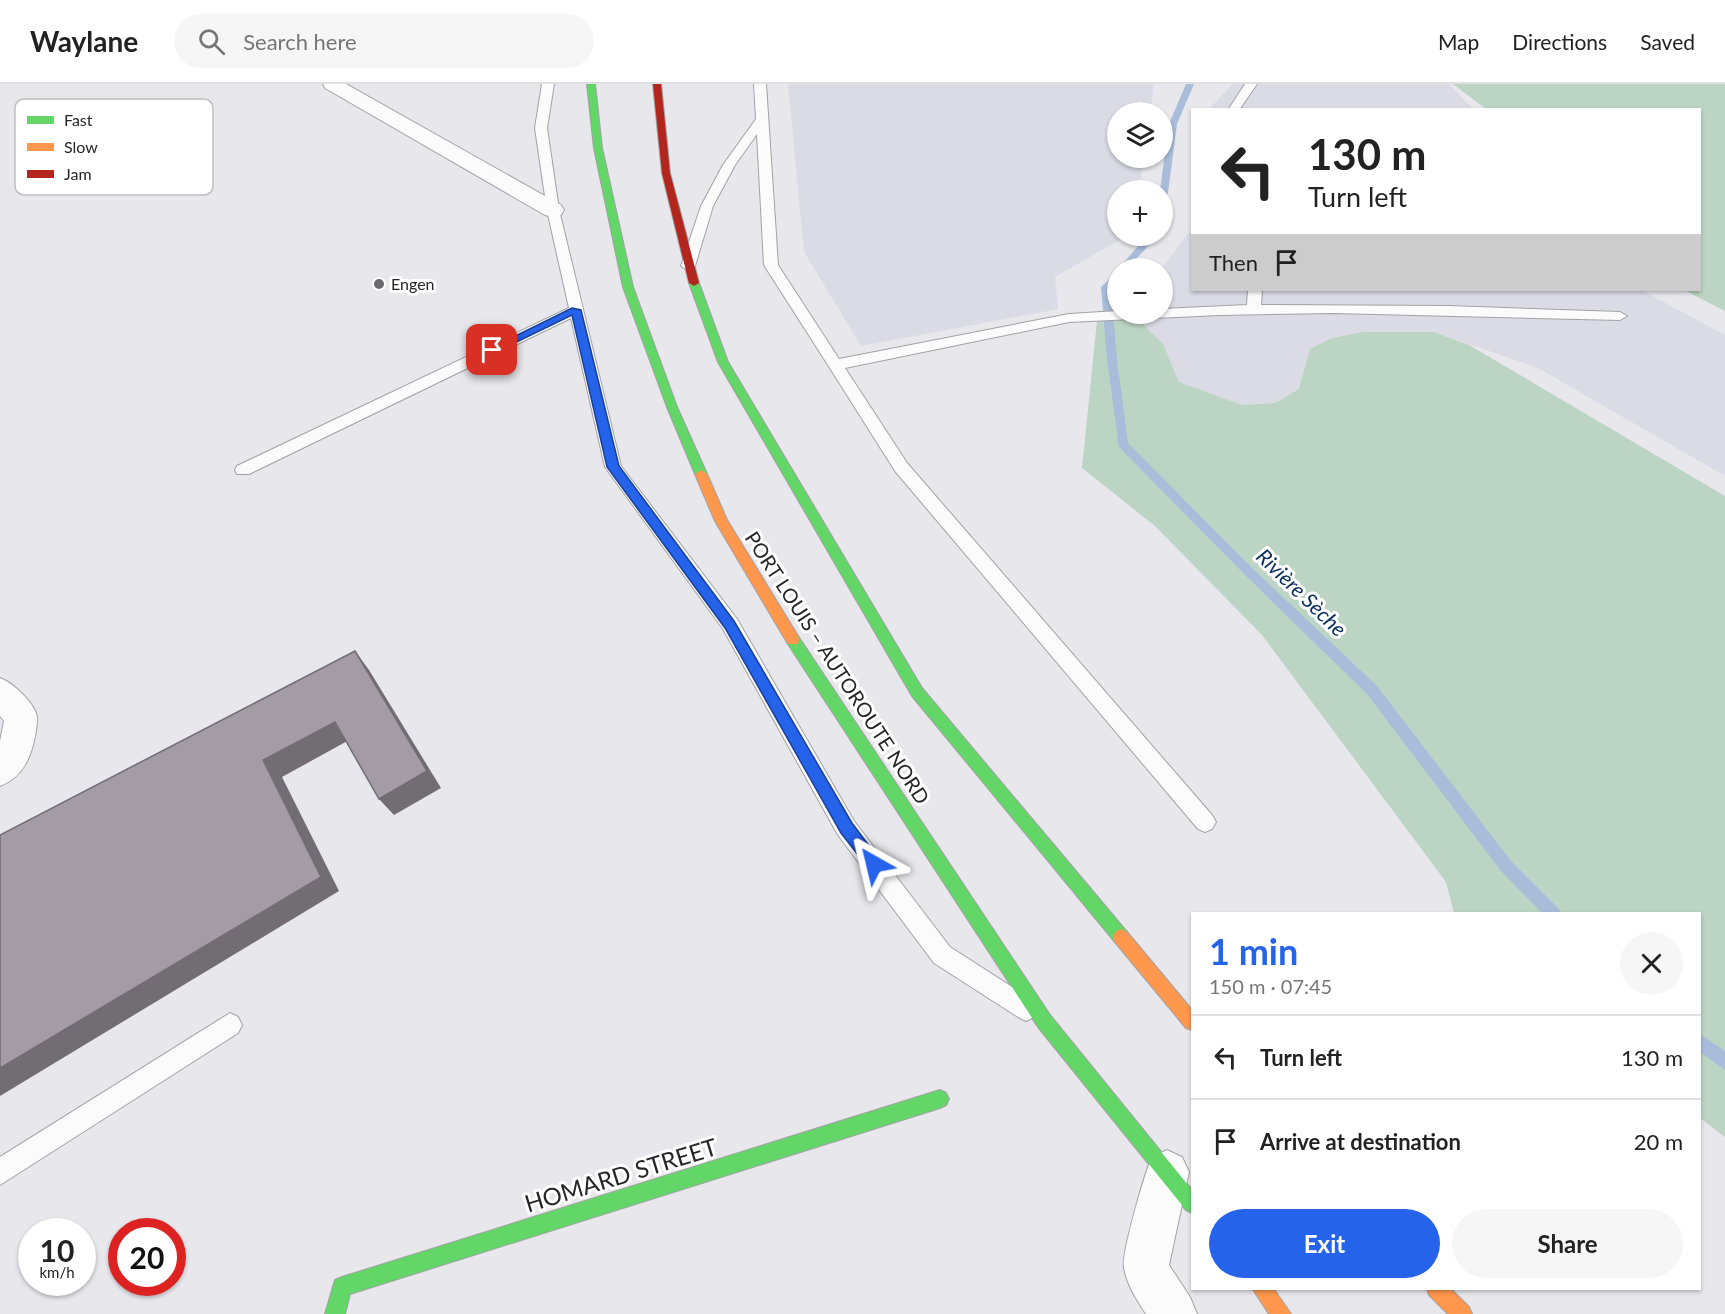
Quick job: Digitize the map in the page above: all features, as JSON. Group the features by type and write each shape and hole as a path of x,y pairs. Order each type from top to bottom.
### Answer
{"main road":[{"name":"PORT LOUIS – AUTOROUTE NORD","path":"591,84 598,148 628,287 672,407 721,521 810,669 1044,1021 1180,1188"},
{"path":"657,84 666,173 688,266 723,362 917,692 1191,1021"},
{"name":"HOMARD STREET","path":"335,1314 342,1287 940,1099"},
{"path":"1263,1290 1281,1314"},
{"path":"1438,1290 1462,1314"}],"street":[{"path":"332,84 554,210"},
{"path":"0,692 21,718 15,753 0,771"},
{"path":"1173,1314 1149,1276 1146,1266 1180,1188"}],"lane":[{"path":"548,84 541,128 554,210 613,467 730,624 846,828 942,955 1044,1021"},
{"path":"760,84 771,265 901,467 1205,822"},
{"path":"1234,108 1251,84"},
{"path":"688,266 707,206 729,165 762,119"},
{"path":"1254,309 1255,291"},
{"path":"1173,313 1254,309 1489,310 1620,316"},
{"path":"243,470 576,310"},
{"path":"835,364 1069,318 1107,316"},
{"path":"0,1172 230,1025"}],"shaded area":[{"path":"788,84 1154,84 1151,102 1107,102 1107,168 1142,168 1141,180 1107,180 1109,246 1055,277 1058,309 861,346 804,252"},
{"path":"1233,84 1449,84 1472,108 1210,108"},
{"path":"1191,229 1191,291 1643,291 1725,335 1725,476 1538,368 1434,332 1310,349 1300,389 1275,403 1242,405 1179,382 1163,344 1143,324 1173,324 1173,258 1170,258"}],"green space":[{"path":"1453,84 1725,84 1725,311 1686,291 1701,291 1701,108 1485,108"},
{"path":"1098,311 1107,311 1107,324 1143,324 1163,344 1179,382 1242,405 1275,403 1299,389 1310,349 1332,338 1363,332 1434,332 1469,345 1725,496 1725,1137 1701,1119 1701,912 1454,912 1446,882 1262,635 1155,526 1082,468"}],"building":[{"path":"355,651 427,771 379,799 335,722 263,760 321,877 0,1068 0,835"}],"waterway":[{"name":"Rivière Sèche","path":"1166,180 1173,124 1190,84"},
{"name":"Rivière Sèche","path":"1132,258 1143,246"},
{"name":"Rivière Sèche","path":"1107,286 1107,299"},
{"name":"Rivière Sèche","path":"1109,324 1123,444 1250,573 1372,690 1506,866 1552,912"},
{"name":"Rivière Sèche","path":"1701,1043 1725,1062"}],"traffic: fast":[{"path":"591,84 598,148 628,287 672,407 701,474"},
{"path":"694,283 723,362 917,692 1121,937"},
{"path":"793,640 1044,1021 1191,1203"},
{"path":"335,1314 342,1287 940,1099"}],"traffic: slow":[{"path":"701,474 721,521 793,640"},
{"path":"1121,937 1191,1021"},
{"path":"1263,1290 1281,1314"},
{"path":"1438,1290 1462,1314"}],"traffic: jam":[{"path":"657,84 666,173 694,283"}],"place":[{"name":"Engen","path":"379,284"}],"route":[{"path":"492,350 576,310 613,467 627,489 730,624 846,828 874,864"}]}
